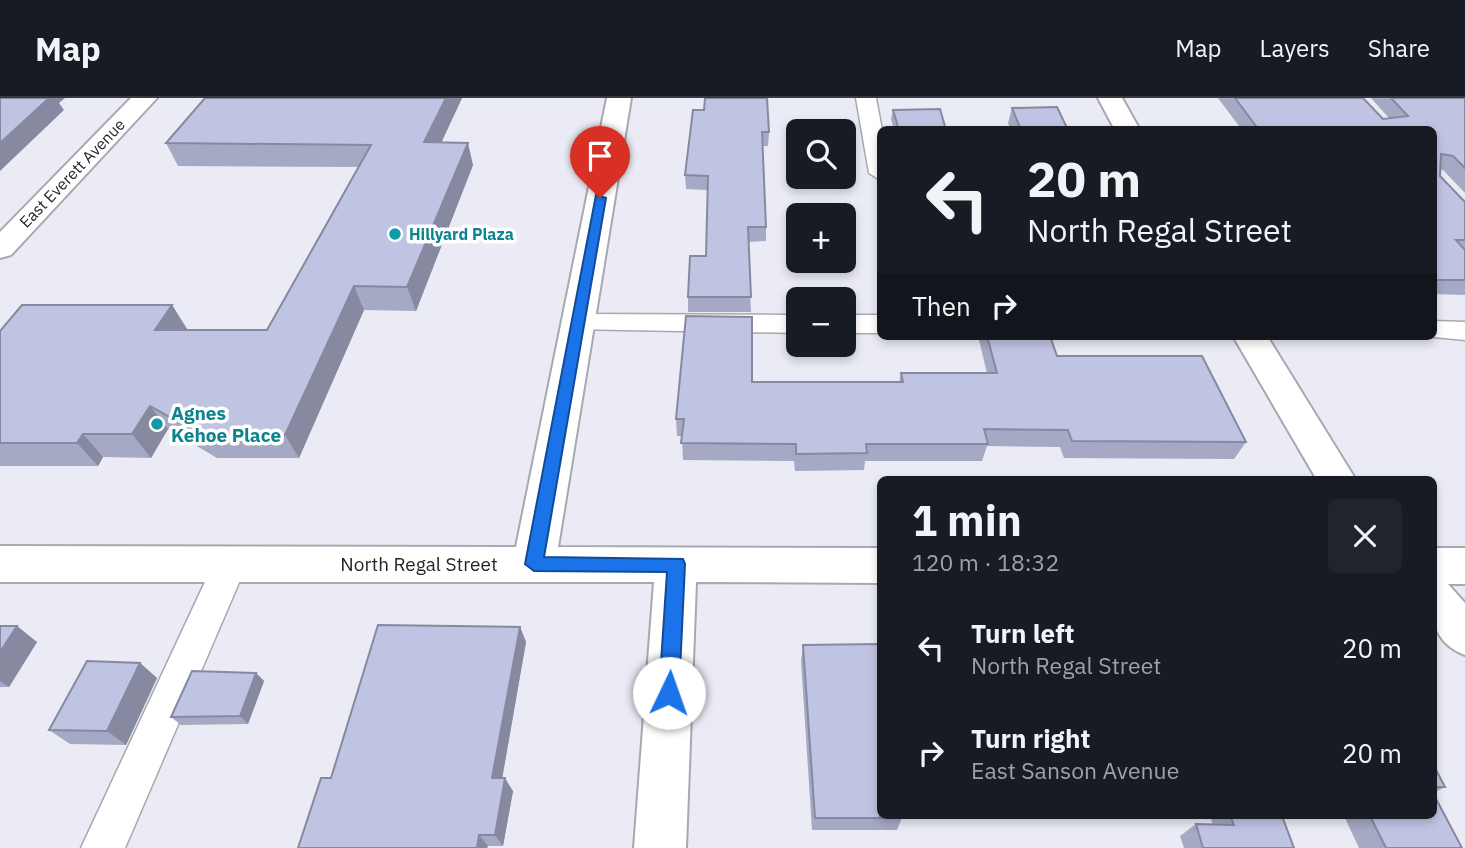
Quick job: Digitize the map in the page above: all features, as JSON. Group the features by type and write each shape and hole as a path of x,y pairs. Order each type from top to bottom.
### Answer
{"street":[{"name":"East Everett Avenue","path":"0,249 145,98"},
{"path":"534,564 619,98"},
{"path":"1110,98 1126,126"},
{"path":"1252,340 1335,476"},
{"name":"North Regal Street","path":"0,564 877,565"},
{"path":"660,848 676,564"},
{"path":"1437,566 1465,566"},
{"path":"1437,602 1465,635"}],"lane":[{"path":"866,98 877,157"},
{"path":"578,323 786,324"},
{"path":"856,324 877,324"},
{"path":"1437,330 1465,331"},
{"path":"103,848 230,564"}],"building":[{"path":"0,98 49,98 0,143"},
{"path":"205,98 446,98 424,142 468,143 407,287 354,286 285,435 200,434 150,406 132,434 83,434 77,443 0,443 0,331 22,305 172,305 155,330 267,330 371,145 166,143"},
{"path":"705,98 767,98 769,132 762,132 766,227 748,227 751,297 688,297 690,256 706,256 708,176 685,175 693,110 704,110"},
{"path":"1235,98 1363,98 1383,119 1408,116 1391,98 1465,98 1465,168 1453,156 1441,154 1440,176 1465,202 1465,240 1456,240 1465,250 1465,280 1437,280 1437,126 1256,126"},
{"path":"1057,107 1066,126 1019,126 1012,108"},
{"path":"940,109 945,126 898,126 893,110"},
{"path":"686,316 752,317 752,382 903,382 901,373 997,373 988,340 1051,340 1057,356 1202,356 1246,442 1072,441 1068,430 984,429 988,444 866,444 867,453 796,454 796,444 681,443 684,419 676,419"},
{"path":"378,625 520,627 492,778 505,778 495,835 479,835 477,848 298,848 321,778 331,778"},
{"path":"0,626 17,626 0,652"},
{"path":"877,644 877,818 815,818 803,645"},
{"path":"87,661 140,663 107,731 49,730"},
{"path":"192,671 256,673 240,716 171,717"},
{"path":"1437,772 1445,787 1437,787"},
{"path":"1437,801 1462,848 1386,848 1372,819 1437,819"},
{"path":"1231,819 1283,819 1294,848 1203,848 1196,824 1234,825"}],"place":[{"name":"Hillyard Plaza","path":"395,234"},
{"name":"Agnes Kehoe Place","path":"157,424"}],"route":[{"path":"600,198 534,564 676,564 669,693"}]}
